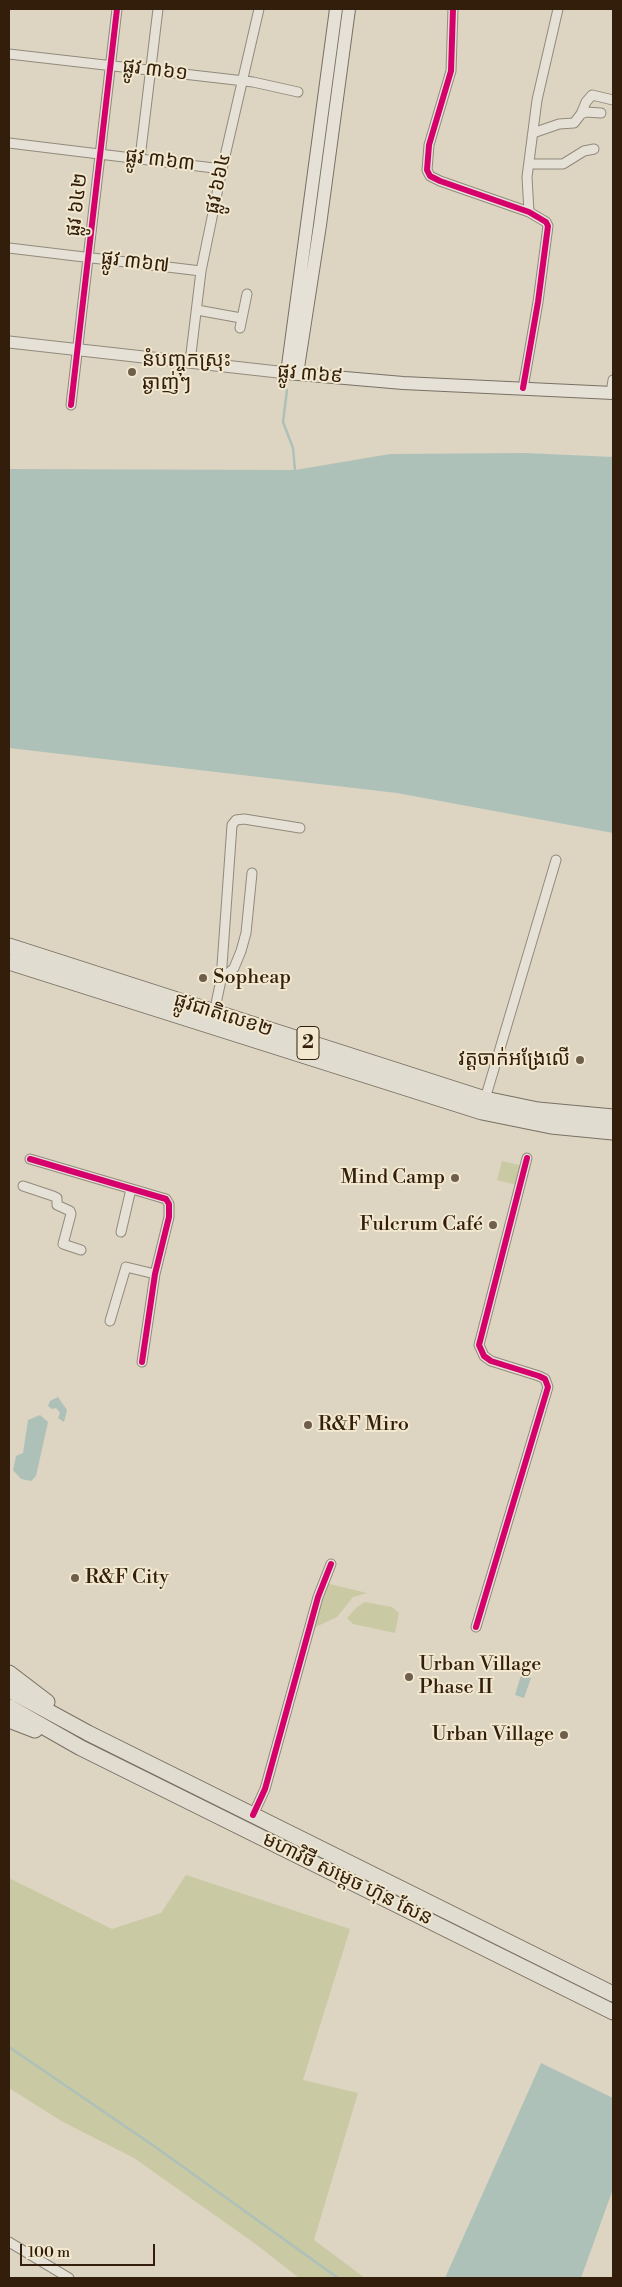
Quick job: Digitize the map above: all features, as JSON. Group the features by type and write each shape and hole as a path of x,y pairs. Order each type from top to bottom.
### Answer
{"main road":[{"path":"335,11 349,12 320,225 292,374 335,11"},
{"name":"ផ្លូវ ៣៦៩","path":"292,374 403,383 612,393"},
{"name":"ផ្លូវជាតិលេខ២","path":"9,946 214,1013 286,1044"},
{"name":"ផ្លូវជាតិលេខ២","path":"9,962 286,1044 432,1090 510,1120 613,1132"},
{"name":"ផ្លូវជាតិលេខ២","path":"432,1090 538,1110 613,1117"},
{"path":"9,1673 88,1733"},
{"path":"9,1690 88,1733"},
{"path":"9,1707 81,1748"},
{"path":"9,1720 81,1748"},
{"name":"មហាវិថី សម្តេច ហ៊ុន សែន","path":"88,1733 613,1994"},
{"name":"មហាវិថី សម្តេច ហ៊ុន សែន","path":"81,1748 613,2012"}],"street":[{"name":"ផ្លូវ ៦៤២","path":"71,405 118,9"},
{"path":"140,158 158,9"},
{"name":"ផ្លូវ ៦៦៤","path":"190,362 201,271 222,169 259,9"},
{"path":"453,9 450,71 429,145 426,170 430,176 440,181 530,212 542,218 548,226 538,302 523,388"},
{"path":"530,212 527,198 528,164 532,133 537,100 558,9"},
{"name":"ផ្លូវ ៣៦១","path":"9,54 253,82 298,92"},
{"path":"532,133 559,124 574,122 592,95 613,100"},
{"path":"581,114 586,112 600,113"},
{"name":"ផ្លូវ ៣៦៣","path":"9,143 222,169"},
{"path":"528,164 563,164 584,151 594,149"},
{"name":"ផ្លូវ ៣៦៧","path":"9,248 201,271"},
{"path":"240,328 247,294"},
{"path":"196,310 241,318"},
{"name":"ផ្លូវ ៣៦៩","path":"9,342 292,374"},
{"path":"612,393 613,380"},
{"path":"214,1013 221,980 232,825 236,820 244,819 300,828"},
{"path":"485,1099 556,860"},
{"path":"221,980 234,968 241,951 246,933 252,873"},
{"path":"476,1627 548,1387 545,1379 539,1376 491,1361 484,1356 479,1345 527,1158"},
{"path":"30,1160 166,1199 169,1204 169,1217 155,1274 142,1362"},
{"path":"23,1186 57,1198 57,1205 70,1211 71,1214 63,1244 81,1250"},
{"path":"121,1232 131,1189"},
{"path":"110,1321 126,1267 155,1274"},
{"path":"253,1815 265,1789 318,1597 331,1564"},
{"path":"9,2242 69,2278"}],"green space":[{"path":"502,1161 519,1165 520,1174 517,1185 497,1180"},
{"path":"321,1582 367,1593 353,1597 337,1617 307,1631"},
{"path":"365,1602 392,1607 399,1613 395,1633 353,1624 347,1618 357,1607"},
{"path":"186,1875 350,1929 303,2080 358,2093 314,2240 365,2278 299,2278 257,2245 134,2158 63,2122 9,2088 9,1878 112,1929 161,1913"}],"shaded area":[{"path":"525,453 613,457 613,833 397,793 9,748 9,469 295,470 390,454"},
{"path":"58,1397 67,1410 64,1422 58,1418 60,1413 56,1408 52,1409 48,1406 50,1401"},
{"path":"40,1415 48,1422 36,1476 31,1481 21,1479 13,1470 16,1456 23,1453 28,1420"},
{"path":"521,1675 531,1678 524,1698 515,1695"},
{"path":"541,2063 613,2098 613,2189 581,2278 445,2278"}],"waterway":[{"path":"287,390 283,422 293,448 295,470"},
{"path":"9,2047 154,2146 338,2278"}],"cycle path":[{"path":"71,405 117,9"},
{"path":"453,9 451,71 429,145 427,170 430,176 440,181 529,212 546,222 548,226 538,302 523,388"},
{"path":"476,1627 548,1387 545,1379 539,1376 491,1361 484,1356 479,1345 527,1158"},
{"path":"30,1159 166,1199 169,1204 169,1217 155,1274 142,1362"},
{"path":"253,1815 265,1789 318,1597 331,1564"}],"place":[{"name":"នំបញ្ចុកស្រុះ ឆ្ងាញ់ៗ","path":"132,372"},
{"name":"Sopheap","path":"203,978"},
{"name":"វត្តចាក់អង្រែលើ","path":"580,1060"},
{"name":"Mind Camp","path":"455,1178"},
{"name":"Fulcrum Café","path":"493,1225"},
{"name":"R&F Miro","path":"308,1425"},
{"name":"R&F City","path":"75,1578"},
{"name":"Urban Village Phase II","path":"409,1677"},
{"name":"Urban Village","path":"564,1735"}]}
